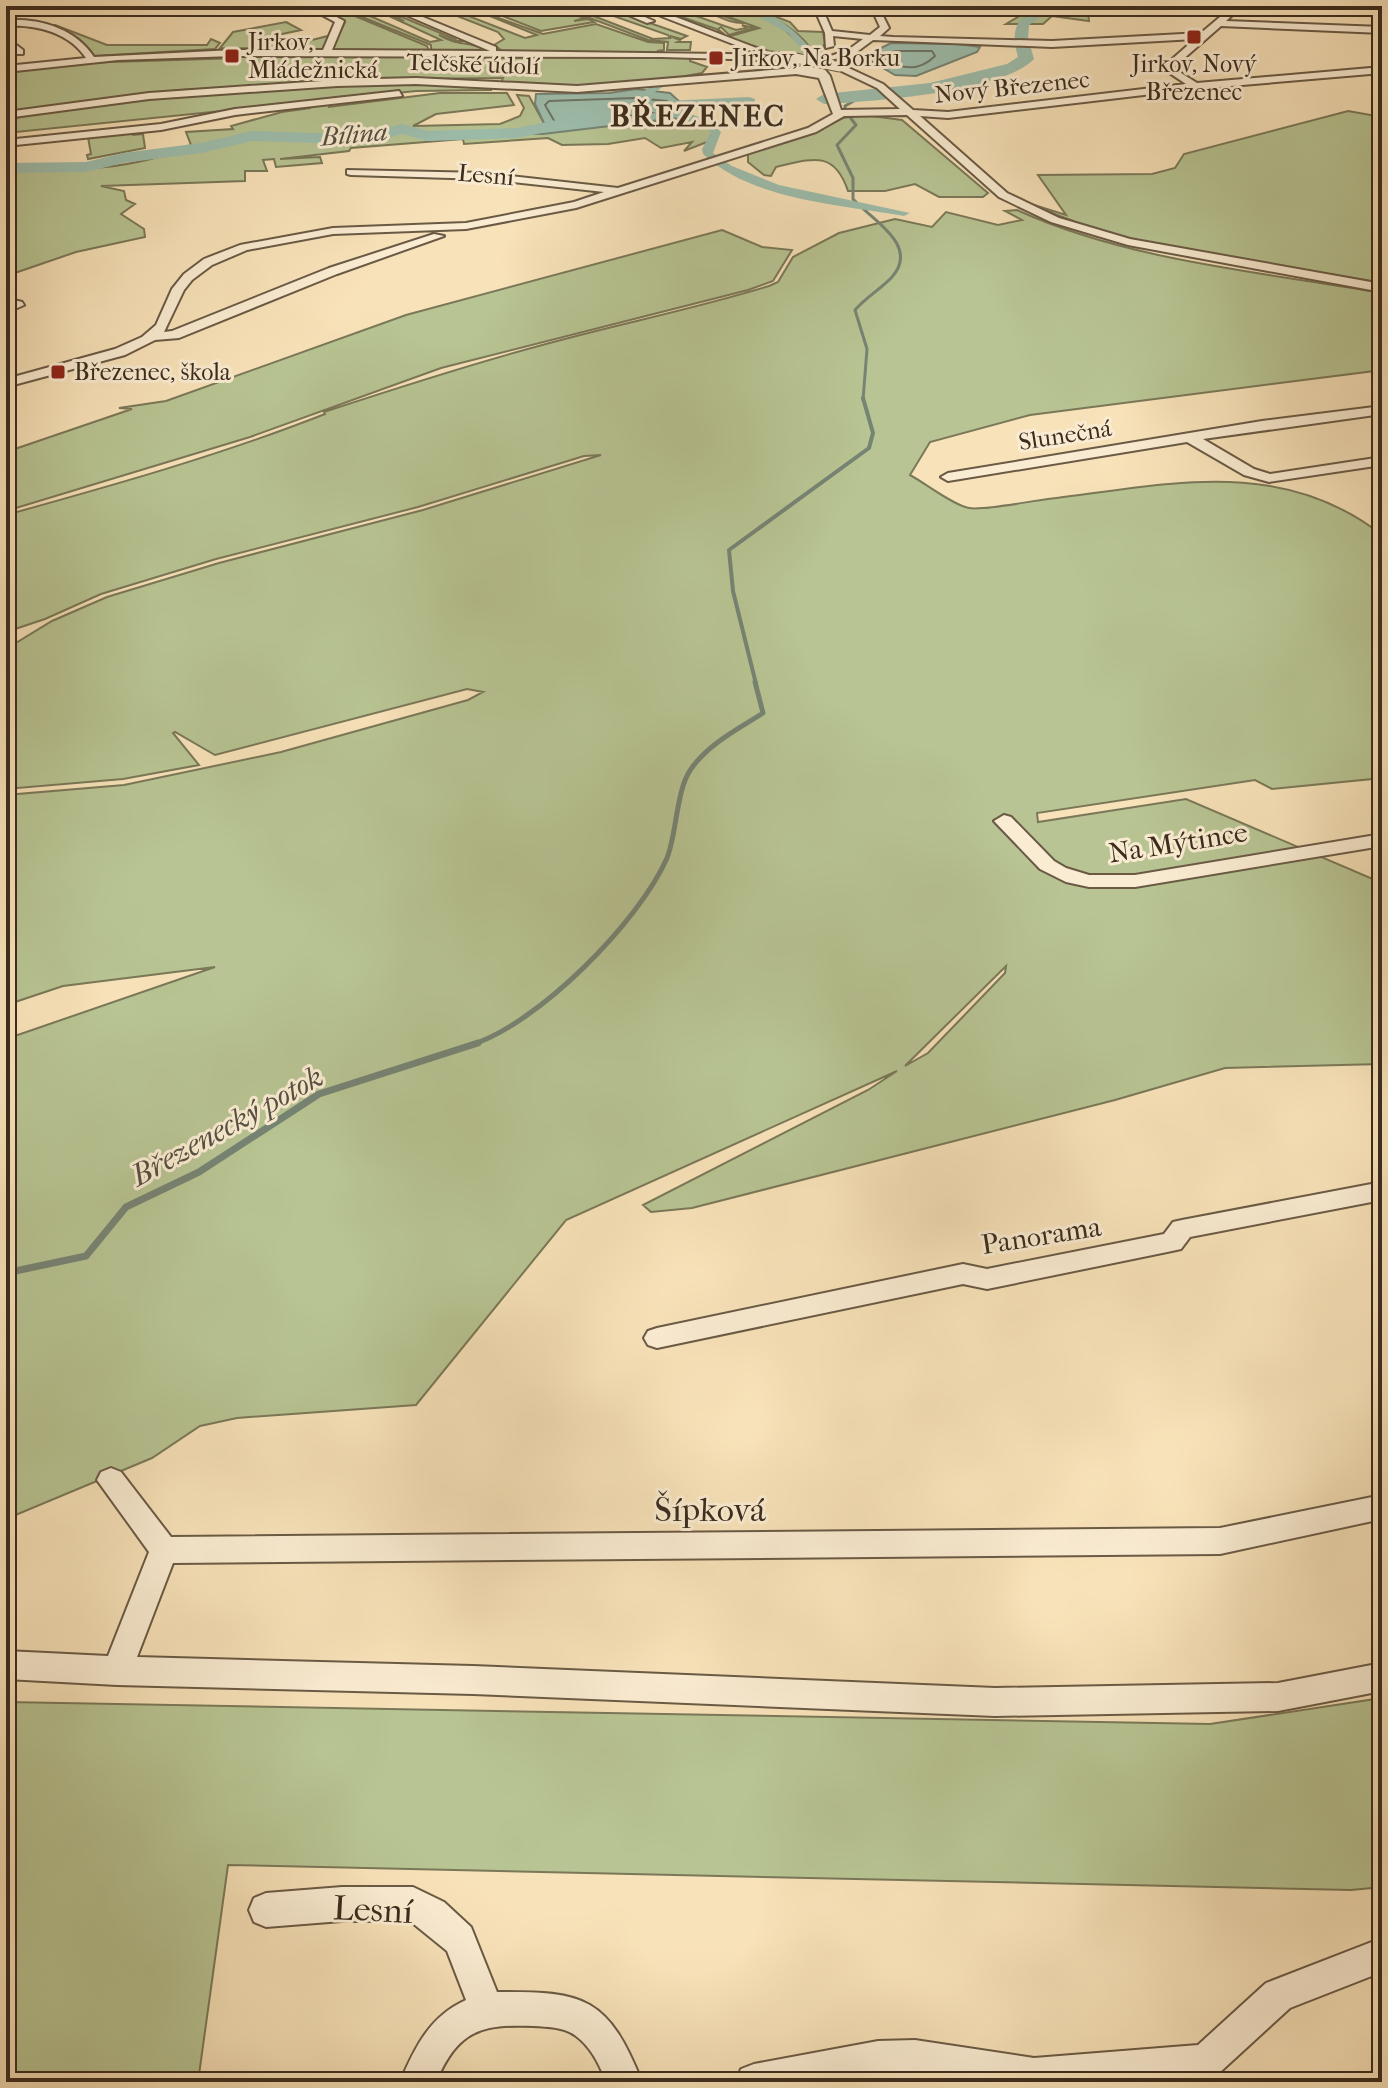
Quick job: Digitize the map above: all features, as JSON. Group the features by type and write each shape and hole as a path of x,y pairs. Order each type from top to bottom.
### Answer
{"street":[{"path":"6,10 38,6"},
{"path":"309,6 340,21 326,53"},
{"path":"389,6 501,53"},
{"path":"611,6 694,37 721,37"},
{"path":"639,6 770,56"},
{"path":"154,336 162,327 178,289 188,277 208,262 235,250 321,232 466,226 576,205 830,122 843,113 831,99 820,62 831,42 822,17 827,6"},
{"path":"796,71 851,52 873,38 885,28 878,14 885,6"},
{"path":"1195,86 1167,68 1238,6"},
{"path":"11,22 38,25 76,41 85,48 91,59"},
{"path":"1218,23 1382,30"},
{"path":"829,33 873,38 999,39 1028,43 1201,36"},
{"path":"484,45 497,38"},
{"path":"6,40 20,52"},
{"path":"6,69 91,59 191,54 501,53 795,58 840,67 880,86 994,188 1015,202 1055,220 1128,242 1382,288"},
{"name":"Nový Březenec","path":"843,113 884,111 948,115 1195,86 1382,70"},
{"path":"796,71 825,76"},
{"name":"Telčské údolí","path":"6,115 195,91 337,83 577,89 796,71"},
{"path":"6,143 161,127 235,112 404,93 496,87"},
{"name":"Lesní","path":"351,172 467,172 550,179 620,192"},
{"path":"6,383 120,352 154,336 174,335 333,271 431,238 462,232 466,226"},
{"path":"6,302 18,305 6,309"},
{"name":"Slunečná","path":"948,477 1189,437 1382,410"},
{"path":"1189,437 1249,472 1269,478 1382,461"},
{"name":"Na Mýtince","path":"1004,821 1045,867 1069,878 1098,883 1135,881 1382,840"},
{"name":"Panorama","path":"657,1338 963,1274 987,1279 1172,1242 1182,1229 1382,1191"},
{"path":"111,1480 164,1550 117,1671"},
{"name":"Šípková","path":"164,1550 1220,1541 1382,1507"},
{"path":"6,1665 117,1671 473,1680 995,1702 1278,1697 1382,1677"},
{"name":"Lesní","path":"266,1910 413,1904 440,1919 459,1939 487,2009"},
{"path":"754,2082 878,2059 915,2058 1034,2076 1206,2062 1278,1995 1382,1955"},
{"path":"418,2082 426,2059 449,2028 465,2016 487,2009 544,2009 569,2013 593,2026 614,2051 624,2082"}],"green space":[{"path":"733,5 759,13 787,32 809,57 769,51 727,37 759,28 699,6"},
{"path":"314,6 337,9 333,6 346,9 376,6 403,14 390,12 394,16 376,9 387,14 356,10 430,42 441,40 387,15 404,21 395,16 402,17 457,41 465,40 460,43 487,50 431,51 431,45 340,8 338,12 343,11 427,46 429,51 332,49 345,22 332,12"},
{"path":"432,6 440,6 456,14 443,6 453,6 450,7 453,10 525,38 537,35 465,6 543,34 596,24 648,42 664,43 664,50 657,51 664,52 504,52 494,45 504,39 498,32"},
{"path":"477,6 545,6 556,10 549,6 601,6 687,36 681,39 670,36 680,40 677,42 691,42 690,50 667,50 668,42 648,40 566,9 558,10 585,18 574,21 588,19 594,22 541,31","holes":["588,7 670,38 653,39 578,10"]},
{"path":"650,6 694,6 744,23 696,9 679,10 736,30 746,28 742,25 754,28 729,35 721,27 718,29 724,34 720,36 722,33 716,29"},
{"path":"748,6 790,22 798,31 823,32 825,43 817,58 804,40 787,26"},
{"path":"1036,6 1105,6 1088,12 1089,21 1052,16 1043,24 1006,24"},
{"path":"286,22 301,30 263,38 296,44 328,36 324,49 220,48 233,32"},
{"path":"55,25 107,45 207,45 211,39 220,43 215,49 94,56 83,43 45,26"},
{"path":"242,55 690,58 690,61 707,67 702,73 677,78 602,85 501,83 503,78 404,79 179,90 6,113 6,71 78,63 239,58"},
{"path":"345,84 490,84 491,90 416,91 16,132 6,120 86,104"},
{"path":"440,93 507,93 514,105 436,114 413,126 500,124 520,116 524,108 517,95 529,96 545,125 520,135 683,118 706,124 714,133 712,140 684,151 692,142 661,148 645,138 608,144 562,145 548,138 464,144 463,139 351,148 349,151 280,159 320,157 322,163 276,167 274,159 263,160 267,171 245,171 245,181 101,186 124,191 126,200 135,204 121,214 144,229 145,237 76,252 6,276 6,170 124,165 191,145 186,132 233,129 231,126 310,108 311,104 328,102 329,107"},
{"path":"1348,111 1382,117 1382,283 1159,245 1073,221 1031,204 1066,215 1038,175 1152,174 1175,168 1184,154"},
{"path":"864,115 902,120 988,193 983,197 939,197 915,184 885,191 848,191 836,168 820,160 776,167 771,176 764,175 748,162 748,150 818,130 843,118"},
{"path":"132,132 133,135 143,134 145,148 88,159 87,155 91,154 88,137"},
{"path":"1017,210 1104,242 1150,253 1382,293 1382,370 1030,415 930,442 910,475 955,503 976,509 1178,483 1262,485 1303,494 1343,510 1382,535 1382,778 1272,789 1255,780 1037,813 1038,822 1186,799 1382,883 1382,1064 1225,1068 1115,1100 692,1208 651,1212 643,1205 868,1090 897,1071 566,1220 416,1405 237,1418 200,1426 152,1458 6,1519 6,1039 215,967 63,986 6,1005 6,795 124,785 281,752 468,700 483,692 467,689 215,755 175,732 199,765 123,779 6,789 6,649 52,621 107,597 219,563 423,510 601,455 584,456 418,507 216,559 101,594 45,619 6,632 6,515 207,456 286,429 324,412 462,368 769,286 778,282 793,257 839,233 895,219 932,227 946,212 998,225 1022,220 1005,211","holes":["1006,966 1005,973 928,1053 905,1066"]},
{"path":"722,230 762,247 792,250 773,281 748,290 441,368 250,437 6,511 6,452 132,409 119,408 166,401 406,315"},
{"path":"1382,1698 1382,1887 1351,1890 228,1865 198,2082 6,2082 6,1702 1210,1724"}],"water":[{"path":"891,43 980,47 977,52 916,76 895,75 871,61 877,50"},
{"path":"636,89 670,93 681,103 651,107 684,107 674,108 686,109 682,114 685,117 543,134 517,133 545,125 535,104 536,94 609,93"}],"waterway":[{"path":"743,6 791,31 812,56 811,61 793,69 767,71"},
{"name":"Bílina","path":"824,99 930,88 1012,68 1026,59 1020,31 1022,25 1050,6"},
{"path":"685,79 664,82 647,93 646,107 695,119 711,127 716,132 707,149 708,154 728,168 751,179 801,194 904,213"},
{"name":"Březenecký potok","path":"859,98 845,106 845,111 856,125 837,145 853,178 853,199 890,234 900,254 899,265 892,277 855,310 867,349 863,398"},
{"name":"Bílina","path":"6,168 86,167 123,158 201,148 252,136 347,139 373,137 402,129 427,136 517,133 646,107 749,102"},
{"name":"Březenecký potok","path":"756,684 733,591 729,550 869,448 873,433 863,398"},
{"name":"Březenecký potok","path":"471,1045 498,1034 555,993 584,968 634,911 667,858 682,788 691,769 715,745 763,713 755,682"},
{"name":"Březenecký potok","path":"6,1273 86,1256 126,1207 199,1172 319,1094 478,1043"}],"place":[{"name":"Jirkov, Nový Březenec","path":"1194,37"},
{"name":"Jirkov, Mládežnická","path":"232,56"},
{"name":"Jirkov, Na Borku","path":"716,58"},
{"name":"Březenec, škola","path":"58,372"}],"district":[{"name":"BŘEZENEC","path":"698,116"}]}
